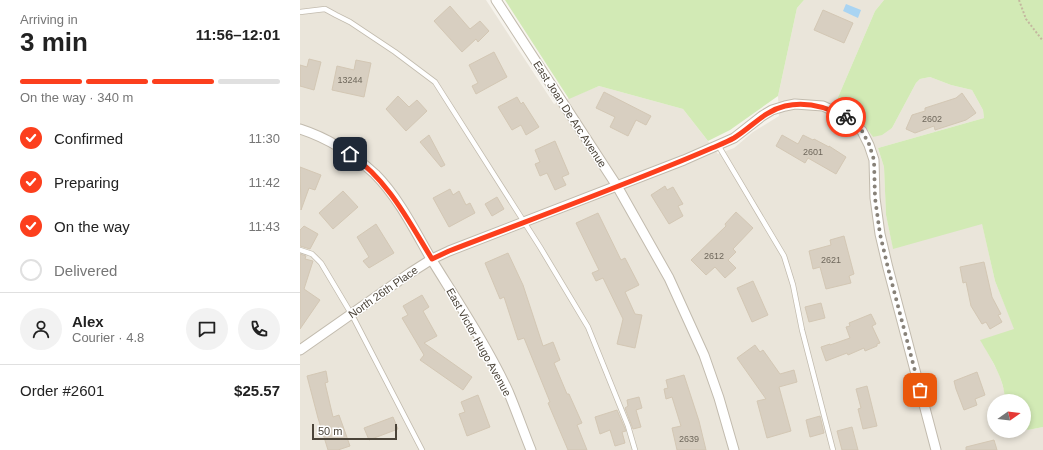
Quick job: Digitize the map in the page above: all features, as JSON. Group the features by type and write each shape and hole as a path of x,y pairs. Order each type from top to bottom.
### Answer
{"street":[{"name":"East Joan De Arc Avenue","path":"496,0 617,186 669,278 704,355 719,398 734,450"},
{"name":"North 26th Place","path":"300,350 410,273 432,259 449,251 718,145 734,138 772,110 795,104 823,106 846,117 862,131 869,144 874,160 875,198 880,234 936,450"},
{"name":"East Victor Hugo Avenue","path":"300,129 316,135 357,158 389,190 470,320 508,391 531,450"}],"lane":[{"path":"300,12 324,10 336,14 395,52 435,82 540,247 588,327 628,426 635,450"},
{"path":"718,145 784,256 793,285 802,330 833,450"},
{"path":"300,250 312,254 322,263 352,314 422,450"}],"path":[{"path":"1019,0 1026,19 1043,41"}],"shaded area":[{"path":"300,0 486,0 554,104 599,86 683,109 718,154 734,148 753,132 779,116 778,96 797,8 804,0 884,0 875,11 836,102 849,110 862,121 873,137 892,128 916,83 920,79 930,77 951,85 972,90 983,110 984,118 878,148 884,167 886,215 893,248 982,223 995,281 1015,330 981,340 999,374 1005,393 987,394 987,438 1031,438 1031,429 1043,427 1043,450 300,450"}],"green space":[{"path":"505,0 804,0 797,8 778,96 730,130 708,141 683,109 599,86 569,99"},
{"path":"884,0 1043,0 1043,427 1031,429 1031,394 1004,394 1000,377 980,340 1014,329 995,281 982,224 893,249 886,215 884,167 878,148 984,118 983,110 972,90 951,85 930,77 920,79 916,83 892,128 882,135 873,137 857,117 848,109 836,102 875,11"}],"water":[{"path":"846,4 861,10 858,18 843,11"}],"building":[{"path":"450,6 470,29 480,21 489,31 478,42 476,39 462,52 434,21"},
{"path":"823,10 853,23 844,43 814,30"},
{"path":"494,52 507,77 476,94 472,86 478,83 469,65"},
{"path":"309,59 321,62 314,90 300,86 300,65 307,67"},
{"path":"356,60 371,63 364,97 332,90 337,66 354,70"},
{"path":"604,92 651,116 646,125 636,120 628,136 610,127 615,117 596,108"},
{"path":"962,93 976,113 966,120 935,130 934,126 915,133 906,129 912,115 925,111 925,108 956,98"},
{"path":"398,96 409,107 417,100 427,111 406,131 386,109"},
{"path":"517,97 521,104 523,102 539,127 526,135 521,125 512,130 498,107"},
{"path":"429,135 445,165 441,167 420,142"},
{"path":"782,135 798,144 803,135 829,146 846,157 836,174 808,158 805,163 776,146"},
{"path":"555,141 569,174 562,177 566,185 555,190 547,173 540,176 535,164 540,162 535,150"},
{"path":"300,167 321,175 315,190 309,188 301,210"},
{"path":"665,186 667,190 673,187 683,204 678,206 683,216 669,224 651,195"},
{"path":"450,189 453,195 459,191 466,205 470,203 475,213 449,227 433,198"},
{"path":"343,191 358,207 333,229 319,213"},
{"path":"497,197 504,209 492,216 485,204"},
{"path":"736,212 753,228 733,249 736,252 728,260 736,268 725,278 715,267 706,275 691,260 726,226 725,224"},
{"path":"598,213 621,260 625,258 639,285 625,292 635,314 642,315 635,348 617,344 623,319 603,278 596,281 592,273 599,270 576,223"},
{"path":"376,224 394,253 369,268 363,261 369,257 357,237"},
{"path":"304,226 318,234 310,249 300,246 300,230"},
{"path":"844,236 854,274 849,276 851,283 826,289 820,267 813,269 809,251 831,245 830,240"},
{"path":"508,253 523,285 543,346 553,342 560,360 554,363 567,394 569,394 582,423 577,425 587,450 568,450 548,403 550,402 524,338 518,340 504,297 500,299 485,263"},
{"path":"300,254 306,256 305,259 313,261 304,289 320,300 300,329"},
{"path":"984,262 992,297 1001,314 998,315 1002,322 990,329 986,322 982,324 971,306 966,282 963,283 960,267"},
{"path":"753,281 768,315 752,322 737,288"},
{"path":"422,295 429,307 423,311 437,336 424,343 472,377 463,390 420,360 424,355 402,318 408,315 403,306"},
{"path":"821,303 825,318 809,322 805,307"},
{"path":"871,314 876,324 872,326 880,343 877,344 877,346 865,351 864,348 848,355 847,353 826,361 821,347 850,338 846,327 850,326 849,323"},
{"path":"755,345 760,352 763,350 780,374 794,370 797,382 779,387 791,431 767,438 757,401 766,399 737,358"},
{"path":"326,371 328,382 325,383 333,417 339,415 350,446 338,450 328,450 307,376"},
{"path":"977,372 985,395 975,399 977,405 964,410 954,381"},
{"path":"684,375 699,421 706,450 677,450 672,428 681,426 672,397 666,399 664,389 668,388 666,380"},
{"path":"867,386 877,426 863,429 858,409 861,408 856,389"},
{"path":"478,395 490,427 467,436 459,414 465,412 461,402"},
{"path":"639,397 642,408 636,410 641,427 633,429 625,408 628,406 627,400"},
{"path":"617,410 626,431 622,432 625,443 615,446 610,430 600,434 595,417"},
{"path":"820,416 824,433 810,437 806,420"},
{"path":"393,417 398,429 369,440 364,428"},
{"path":"852,427 858,450 842,450 837,431"},
{"path":"994,440 997,450 966,450 966,447"}],"way so far":[{"path":"846,117 862,131 869,144 874,160 875,198 880,234 920,390"}],"route":[{"path":"350,154 357,158 389,190 432,259 670,165 734,138 772,110 795,104 823,106 846,117"}]}
